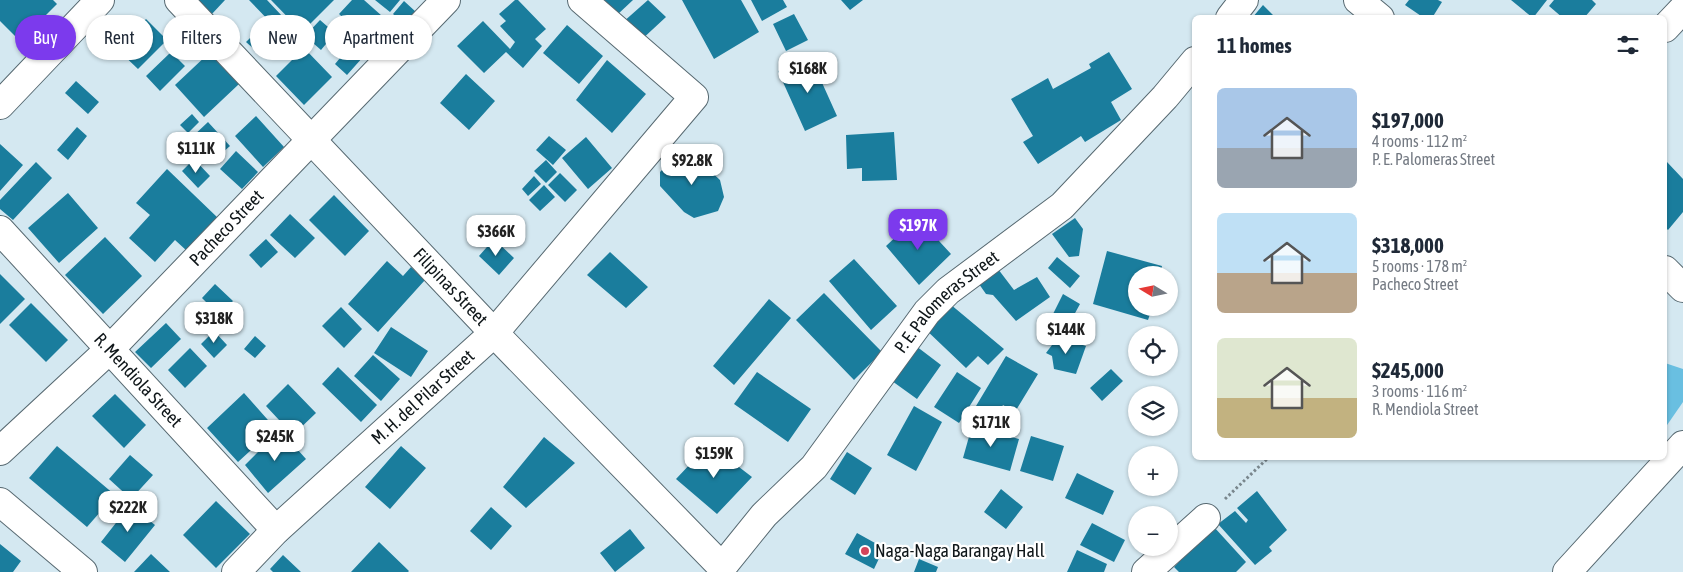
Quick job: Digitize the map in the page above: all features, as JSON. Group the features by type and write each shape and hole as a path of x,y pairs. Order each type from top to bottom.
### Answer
{"street":[{"path":"0,105 100,0"},
{"name":"Filipinas Street","path":"179,0 494,333 722,570"},
{"name":"Pacheco Street","path":"0,451 110,349 311,138 446,0"},
{"name":"M. H. del Pilar Street","path":"236,572 276,530 494,333 694,97 582,0"},
{"path":"1232,15 1244,0"},
{"path":"1358,0 1376,15"},
{"path":"1667,26 1683,9"},
{"name":"P. E. Palomeras Street","path":"722,570 764,515 814,467 927,312 948,291 1062,206 1165,98 1192,65"},
{"name":"R. Mendiola Street","path":"0,230 276,530"},
{"path":"1667,272 1683,288"},
{"path":"1566,572 1683,445"},
{"path":"0,502 83,572"},
{"path":"1146,572 1206,518"}],"path":[{"path":"1206,518 1266,460"}],"shaded area":[{"path":"1667,364 1683,369 1683,402 1667,425"}],"building":[{"path":"0,0 53,0 57,4 46,15 15,15 15,36 0,21"},
{"path":"196,0 225,0 211,15"},
{"path":"249,0 267,0 281,15 263,15"},
{"path":"271,0 334,0 315,19 315,15 286,15"},
{"path":"352,0 364,0 381,15 340,15 339,14"},
{"path":"375,0 400,0 390,12"},
{"path":"515,0 518,0 546,29 535,39 542,46 523,68 506,52 484,73 457,46 483,21 510,49 515,42 500,26 506,21 499,14"},
{"path":"602,0 633,0 617,15"},
{"path":"648,0 666,17 639,42 622,23"},
{"path":"682,0 741,0 759,32 714,59"},
{"path":"751,0 783,0 787,7 762,21"},
{"path":"841,0 863,0 850,10"},
{"path":"1409,0 1438,0 1442,2 1434,15 1420,15 1405,5"},
{"path":"1511,0 1547,0 1535,15 1529,15"},
{"path":"1554,0 1592,0 1596,4 1587,15 1560,15 1549,6"},
{"path":"404,1 416,12 413,15 393,14"},
{"path":"1263,5 1273,15 1255,15"},
{"path":"794,14 808,40 786,51 773,24"},
{"path":"320,20 325,24 325,45 321,50 315,45 315,25"},
{"path":"567,25 603,56 579,84 543,53"},
{"path":"153,26 163,36 163,44 153,54"},
{"path":"1109,52 1132,89 1111,102 1121,120 1085,142 1081,136 1038,164 1023,142 1033,136 1011,99 1048,78 1053,89 1091,68 1089,64"},
{"path":"810,56 837,116 805,131 778,71"},
{"path":"315,59 332,77 304,105 276,76 292,60"},
{"path":"129,60 147,60 138,69"},
{"path":"163,60 179,60 185,66 160,91 146,76"},
{"path":"202,60 216,60 239,84 204,117 175,85"},
{"path":"338,60 360,60 347,75 335,64"},
{"path":"607,60 646,94 612,133 576,100"},
{"path":"466,74 495,101 469,130 440,103"},
{"path":"76,81 99,102 88,114 65,93"},
{"path":"192,114 199,122 188,133 180,125"},
{"path":"256,116 284,147 263,167 235,136"},
{"path":"208,122 230,146 213,161 191,138"},
{"path":"77,127 87,136 68,160 57,150"},
{"path":"894,132 897,180 862,181 862,168 847,169 846,135"},
{"path":"549,136 566,150 553,165 536,150"},
{"path":"586,137 612,168 588,189 562,158"},
{"path":"0,144 23,165 0,191"},
{"path":"236,151 258,172 242,189 220,169"},
{"path":"680,152 692,154 720,180 724,197 718,211 694,218 684,212 660,186 660,172"},
{"path":"194,159 210,176 198,188 182,171"},
{"path":"546,160 557,172 546,183 534,171"},
{"path":"36,162 52,178 13,220 0,209 0,200"},
{"path":"1667,162 1683,179 1683,212 1668,230"},
{"path":"167,169 218,218 187,251 175,240 155,262 129,238 150,215 136,203"},
{"path":"560,173 577,190 565,202 548,185"},
{"path":"534,176 541,184 528,196 522,189"},
{"path":"544,185 555,197 540,211 529,200"},
{"path":"68,193 98,228 59,263 28,228"},
{"path":"334,195 369,231 345,256 309,220"},
{"path":"290,214 315,238 295,258 270,235"},
{"path":"917,217 951,254 919,285 886,246"},
{"path":"1075,218 1083,229 1079,256 1069,257 1052,234"},
{"path":"105,237 142,276 103,314 65,275"},
{"path":"266,239 278,252 261,268 249,255"},
{"path":"494,239 514,258 499,275 479,256"},
{"path":"1107,251 1162,266 1128,266 1128,314 1093,304"},
{"path":"610,252 648,287 626,308 587,275"},
{"path":"1057,257 1080,276 1070,288 1048,268"},
{"path":"854,259 897,306 871,330 829,281"},
{"path":"387,261 403,276 411,267 425,280 378,332 348,304"},
{"path":"998,269 1014,290 1037,277 1050,297 1016,321 993,295 986,294 979,284"},
{"path":"0,274 25,299 0,324"},
{"path":"215,284 233,301 219,315 202,298"},
{"path":"824,293 882,352 854,380 796,320"},
{"path":"1063,294 1080,304 1068,326 1051,318"},
{"path":"769,299 791,318 734,385 713,366"},
{"path":"944,299 1004,349 988,365 978,356 966,368 923,327"},
{"path":"31,303 68,340 46,362 9,325"},
{"path":"341,307 362,329 344,348 322,326"},
{"path":"1134,316 1149,316 1148,320"},
{"path":"166,323 181,339 151,368 135,352"},
{"path":"391,327 428,351 411,377 374,353"},
{"path":"214,331 227,345 214,358 201,344"},
{"path":"1061,333 1070,341 1086,346 1076,374 1054,369 1052,356 1046,353"},
{"path":"255,336 266,346 255,358 244,349"},
{"path":"916,346 941,365 917,399 892,381"},
{"path":"190,348 207,366 185,388 168,370"},
{"path":"373,355 400,379 381,401 354,376"},
{"path":"1006,356 1038,374 1015,412 1003,405 990,428 970,416"},
{"path":"338,367 377,405 361,422 322,384"},
{"path":"1111,369 1123,381 1102,401 1090,388"},
{"path":"757,372 811,409 788,442 734,404"},
{"path":"957,372 981,388 959,423 934,407"},
{"path":"288,384 316,413 293,435 266,406"},
{"path":"244,393 275,428 238,462 207,428"},
{"path":"115,394 146,425 124,448 92,416"},
{"path":"914,406 942,422 916,471 887,455"},
{"path":"972,426 1019,439 1010,471 963,458"},
{"path":"280,430 306,459 268,493 245,465"},
{"path":"1031,436 1064,446 1053,481 1020,471"},
{"path":"544,437 575,463 526,508 503,487"},
{"path":"709,444 752,477 717,514 676,479"},
{"path":"57,446 115,495 87,527 29,478"},
{"path":"401,446 426,468 390,509 365,487"},
{"path":"847,452 872,468 855,495 830,479"},
{"path":"130,455 153,475 131,499 109,479"},
{"path":"1077,473 1114,491 1103,515 1065,498"},
{"path":"1001,489 1023,507 1006,529 984,512"},
{"path":"1257,491 1287,530 1269,547 1272,551 1255,565 1218,524 1235,511 1246,523 1248,520 1237,508"},
{"path":"216,501 250,534 216,568 183,535"},
{"path":"130,505 155,525 125,562 101,542"},
{"path":"491,507 512,526 491,550 470,531"},
{"path":"1092,523 1125,540 1114,562 1080,545"},
{"path":"1214,527 1246,562 1236,572 1179,572 1174,567"},
{"path":"630,529 645,548 615,572 600,553"},
{"name":"Naga-Naga Barangay Hall","path":"857,533 884,548 874,569 845,554"},
{"path":"379,542 409,571 408,572 351,572"},
{"path":"0,544 21,561 13,572 0,572"},
{"path":"1077,550 1107,564 1104,572 1067,572"},
{"path":"151,554 170,572 134,572"},
{"path":"283,555 301,572 273,572 270,569"},
{"path":"919,559 938,567 936,572 914,572"}],"place":[{"name":"Naga-Naga Barangay Hall","path":"865,551"}]}
